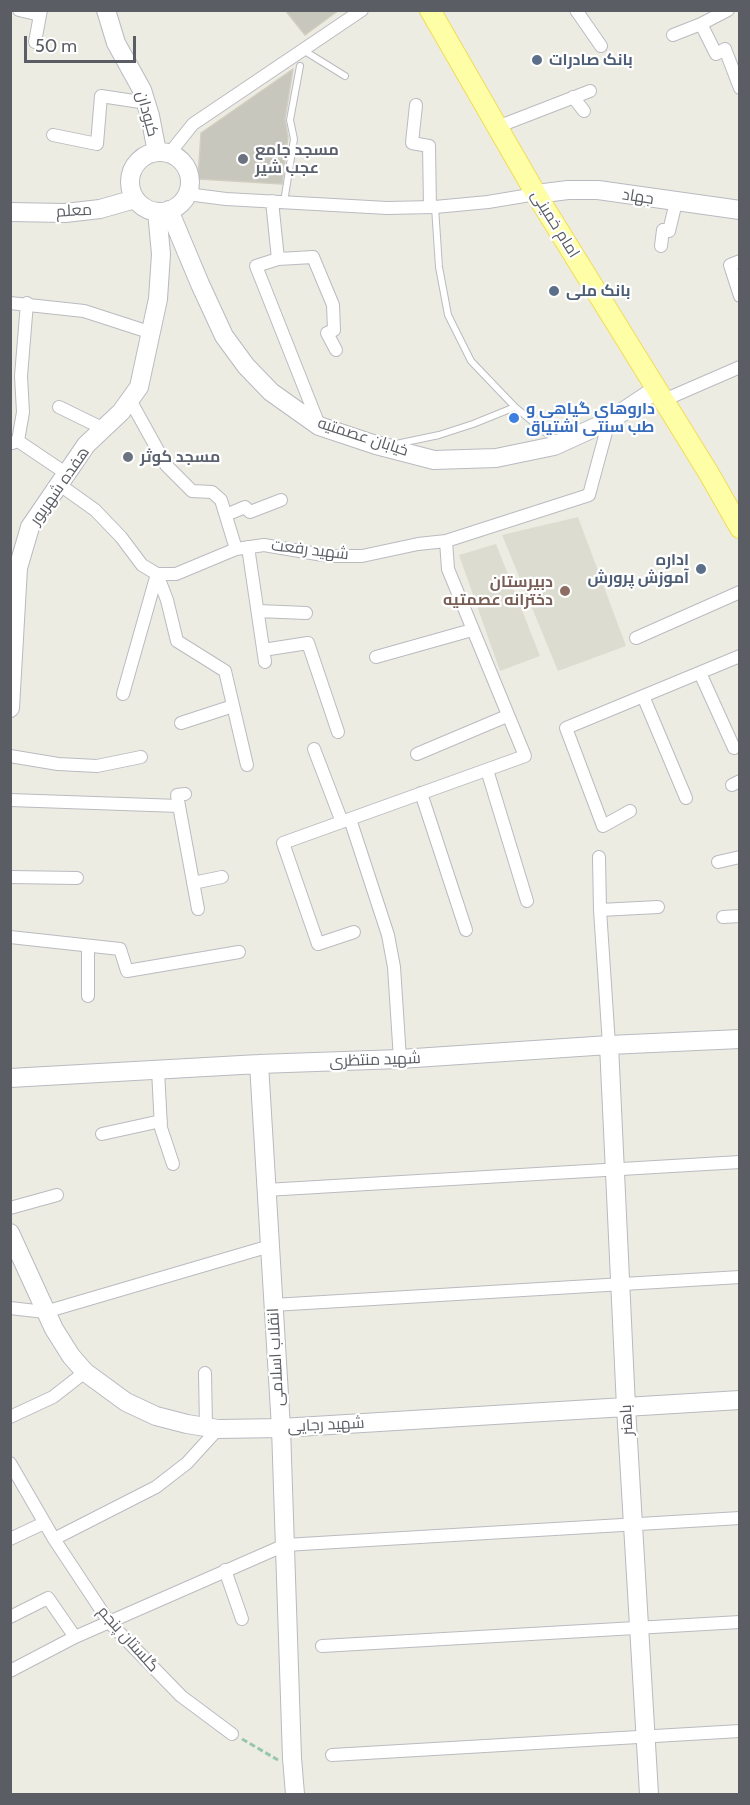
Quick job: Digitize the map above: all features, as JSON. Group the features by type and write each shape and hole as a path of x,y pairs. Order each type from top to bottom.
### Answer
{"main road":[{"name":"امام خمینی","path":"431,11 536,194 661,394 740,528"}],"street":[{"path":"19,10 40,13 34,42"},
{"name":"کبودان","path":"106,10 116,43 142,90 163,153"},
{"path":"163,153 193,124 362,10"},
{"path":"576,10 601,46"},
{"path":"674,35 723,12"},
{"path":"701,24 716,54 725,49 740,88"},
{"path":"497,127 590,91"},
{"path":"53,135 97,144 101,96 147,103"},
{"path":"573,97 584,111"},
{"path":"416,105 412,143 429,146 432,207"},
{"path":"163,153 178,158 185,165 189,174 188,194 177,207 163,211 148,210 135,198 131,189 130,179 133,169 147,155 163,153"},
{"name":"جهاد","path":"536,194 568,190 598,190 740,210"},
{"path":"188,194 226,199 387,208 488,202 536,194"},
{"name":"معلم","path":"10,212 65,213 100,209 135,198"},
{"path":"278,202 278,259"},
{"path":"661,246 663,230 669,231 676,202"},
{"name":"هفده شهریور","path":"10,708 14,568 30,527 86,445 121,412 139,387 158,300 163,211"},
{"name":"خیابان عصمتیه","path":"163,211 224,336 246,366 271,392 319,426 383,447 434,460 486,459 554,446 609,422 661,394"},
{"path":"319,426 256,266 278,259 313,257 333,306 334,330 327,333 336,350"},
{"path":"740,261 730,265 740,296"},
{"path":"34,290 16,358 21,376 23,412 14,442 63,479 121,537 142,565 157,574 167,600 177,641 225,671 247,765"},
{"path":"10,303 84,310 152,333"},
{"path":"661,394 740,367"},
{"path":"130,400 166,465 192,491 212,492 221,500 242,548 258,611 264,656 308,643 338,732"},
{"path":"59,407 104,429"},
{"name":"شهید رفعت","path":"157,574 176,574 242,548 264,545 329,555 362,555 446,541 589,495 609,422"},
{"path":"226,515 245,507 250,512 281,500"},
{"path":"354,932 318,944 283,843 525,756 448,569 446,541"},
{"path":"123,694 157,574"},
{"path":"636,638 740,592"},
{"path":"258,611 306,613"},
{"path":"376,657 472,630"},
{"path":"630,811 603,826 566,728 700,672 738,659"},
{"path":"700,672 734,748"},
{"path":"643,696 686,798"},
{"path":"181,723 233,706"},
{"path":"417,754 507,716"},
{"path":"314,749 346,820 388,935 394,967 400,1059"},
{"path":"10,756 58,764 97,766 141,757"},
{"path":"487,770 527,901"},
{"path":"422,793 466,930"},
{"path":"10,800 182,800 198,909"},
{"path":"599,857 600,910 609,1045"},
{"path":"718,862 740,857"},
{"path":"10,877 77,878"},
{"path":"193,883 222,877"},
{"path":"600,910 658,907"},
{"path":"723,917 740,916"},
{"path":"10,937 120,949 127,971 239,952"},
{"path":"88,946 88,996"},
{"name":"شهید منتظری","path":"10,1078 259,1064 400,1059 740,1039"},
{"name":"باهنر","path":"609,1045 626,1407 649,1794"},
{"name":"انقلاب اسلامی","path":"259,1064 281,1428 295,1794"},
{"path":"158,1070 161,1121 173,1164"},
{"path":"102,1134 161,1121"},
{"path":"266,1190 740,1162"},
{"path":"10,1208 57,1195"},
{"name":"شهید رجایی","path":"10,1233 45,1312 71,1356 85,1372 126,1402 156,1416 212,1428 281,1428 740,1400"},
{"path":"10,1308 45,1312 270,1246"},
{"path":"273,1305 740,1277"},
{"path":"10,1417 53,1397 85,1372"},
{"path":"54,1539 156,1487 187,1463 212,1428 205,1373"},
{"name":"گلستان پنجم","path":"10,1463 15,1481 45,1522 109,1622 181,1696 232,1734"},
{"path":"10,1671 75,1637 285,1545 740,1518"},
{"path":"10,1539 45,1522"},
{"path":"225,1570 242,1619"},
{"path":"10,1617 48,1598 75,1637"},
{"path":"322,1646 740,1622"},
{"path":"332,1755 740,1731"}],"lane":[{"path":"303,50 345,75"},
{"path":"278,202 294,139 290,120 300,66"},
{"path":"432,207 439,267 448,315 471,361 515,407 546,432 563,442"},
{"path":"383,447 439,435 515,407"}],"path":[{"path":"232,1734 293,1769"}],"shaded area":[{"name":"دبیرستان دخترانه عصمتیه","path":"578,517 626,646 558,671 502,535"},
{"path":"496,544 540,656 500,671 459,555"}],"building":[{"path":"285,10 339,10 305,35"},
{"path":"293,69 285,119 288,137 282,184 198,179 201,133"}],"place":[{"name":"بانک صادرات","path":"537,60"},
{"name":"مسجد جامع عجب شیر","path":"243,159"},
{"name":"بانک ملی","path":"554,291"},
{"name":"داروهای گیاهی و طب سنتی اشتیاق","path":"514,418"},
{"name":"مسجد کوثر","path":"128,457"},
{"name":"اداره آموزش پرورش","path":"701,569"},
{"name":"دبیرستان دخترانه عصمتیه","path":"565,591"}]}
